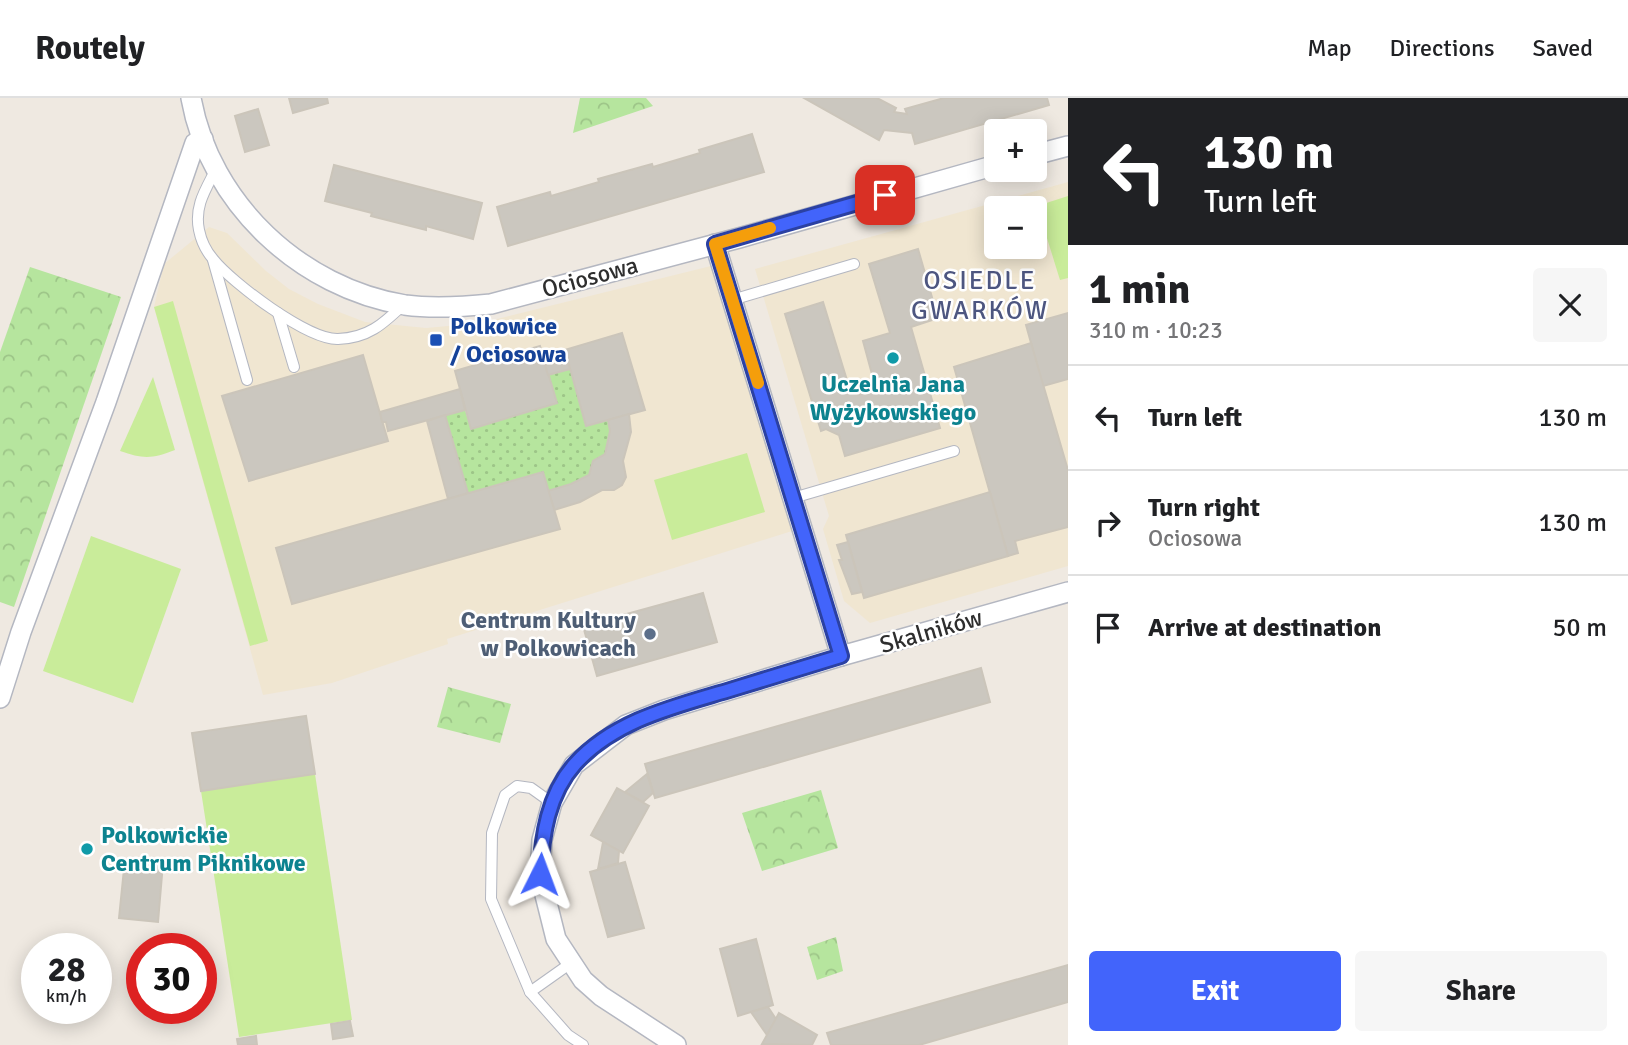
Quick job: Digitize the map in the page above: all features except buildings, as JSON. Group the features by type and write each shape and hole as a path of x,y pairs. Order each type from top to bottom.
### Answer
{"street":[{"name":"Ociosowa","path":"191,98 203,139 217,169 235,200 262,233 305,267 349,289 404,304 461,307 491,304 984,168"},
{"path":"0,698 195,142 203,139"},
{"path":"1047,152 1068,146"},
{"path":"715,244 841,656"},
{"name":"Skalników","path":"676,1045 601,996 583,980 556,939 540,874 542,840 552,803 574,765 626,725 664,710 841,656 1068,592"}],"lane":[{"path":"217,169 198,208 199,234 213,259 247,380"},
{"path":"213,259 254,297 326,338 337,339 378,329 404,304"},
{"path":"732,300 854,264"},
{"path":"278,313 294,367"},
{"path":"793,498 954,451"},
{"path":"552,803 531,788 517,786 505,795 492,833 491,899 530,992 568,1035 583,1045"},
{"path":"530,992 571,963"}],"shaded area":[{"path":"1068,182 1068,566 870,623 844,601 823,529 829,516 755,269 984,205 984,259 1047,259 1047,196 1018,196"},
{"path":"209,227 227,233 289,289 318,304 365,322 426,328 481,323 711,266 792,531 447,639 448,644 332,683 263,695 154,307 164,264"}],"green space":[{"path":"580,98 646,98 653,106 573,133"},
{"path":"1068,196 1068,278 1060,280 1047,238 1047,203"},
{"path":"30,267 121,297 14,607 0,602 0,352"},
{"path":"173,301 268,641 250,646 154,307"},
{"path":"570,369 586,426 608,420 610,431 605,454 593,461 589,475 548,491 542,472 468,493 445,415 465,410 471,429 556,403 548,375"},
{"path":"153,377 175,450 148,457 120,451"},
{"path":"747,453 765,512 672,540 654,480"},
{"path":"91,536 181,569 133,703 43,671"},
{"path":"448,687 511,704 500,743 437,727"},
{"path":"315,774 352,1020 239,1037 201,791"},
{"path":"821,790 838,848 762,871 742,813"},
{"path":"836,937 843,971 817,980 807,947"}],"slow traffic":[{"path":"758,383 715,244 770,228"}],"place":[{"name":"Polkowice / Ociosowa","path":"436,340"},
{"name":"Uczelnia Jana Wyżykowskiego","path":"893,358"},
{"name":"Centrum Kultury w Polkowicach","path":"650,634"},
{"name":"Polkowickie Centrum Piknikowe","path":"87,849"}],"district":[{"name":"OSIEDLE GWARKÓW","path":"980,295"}],"route":[{"path":"540,874 542,840 556,794 574,765 601,743 626,725 664,710 841,656 715,244 885,195"}]}
